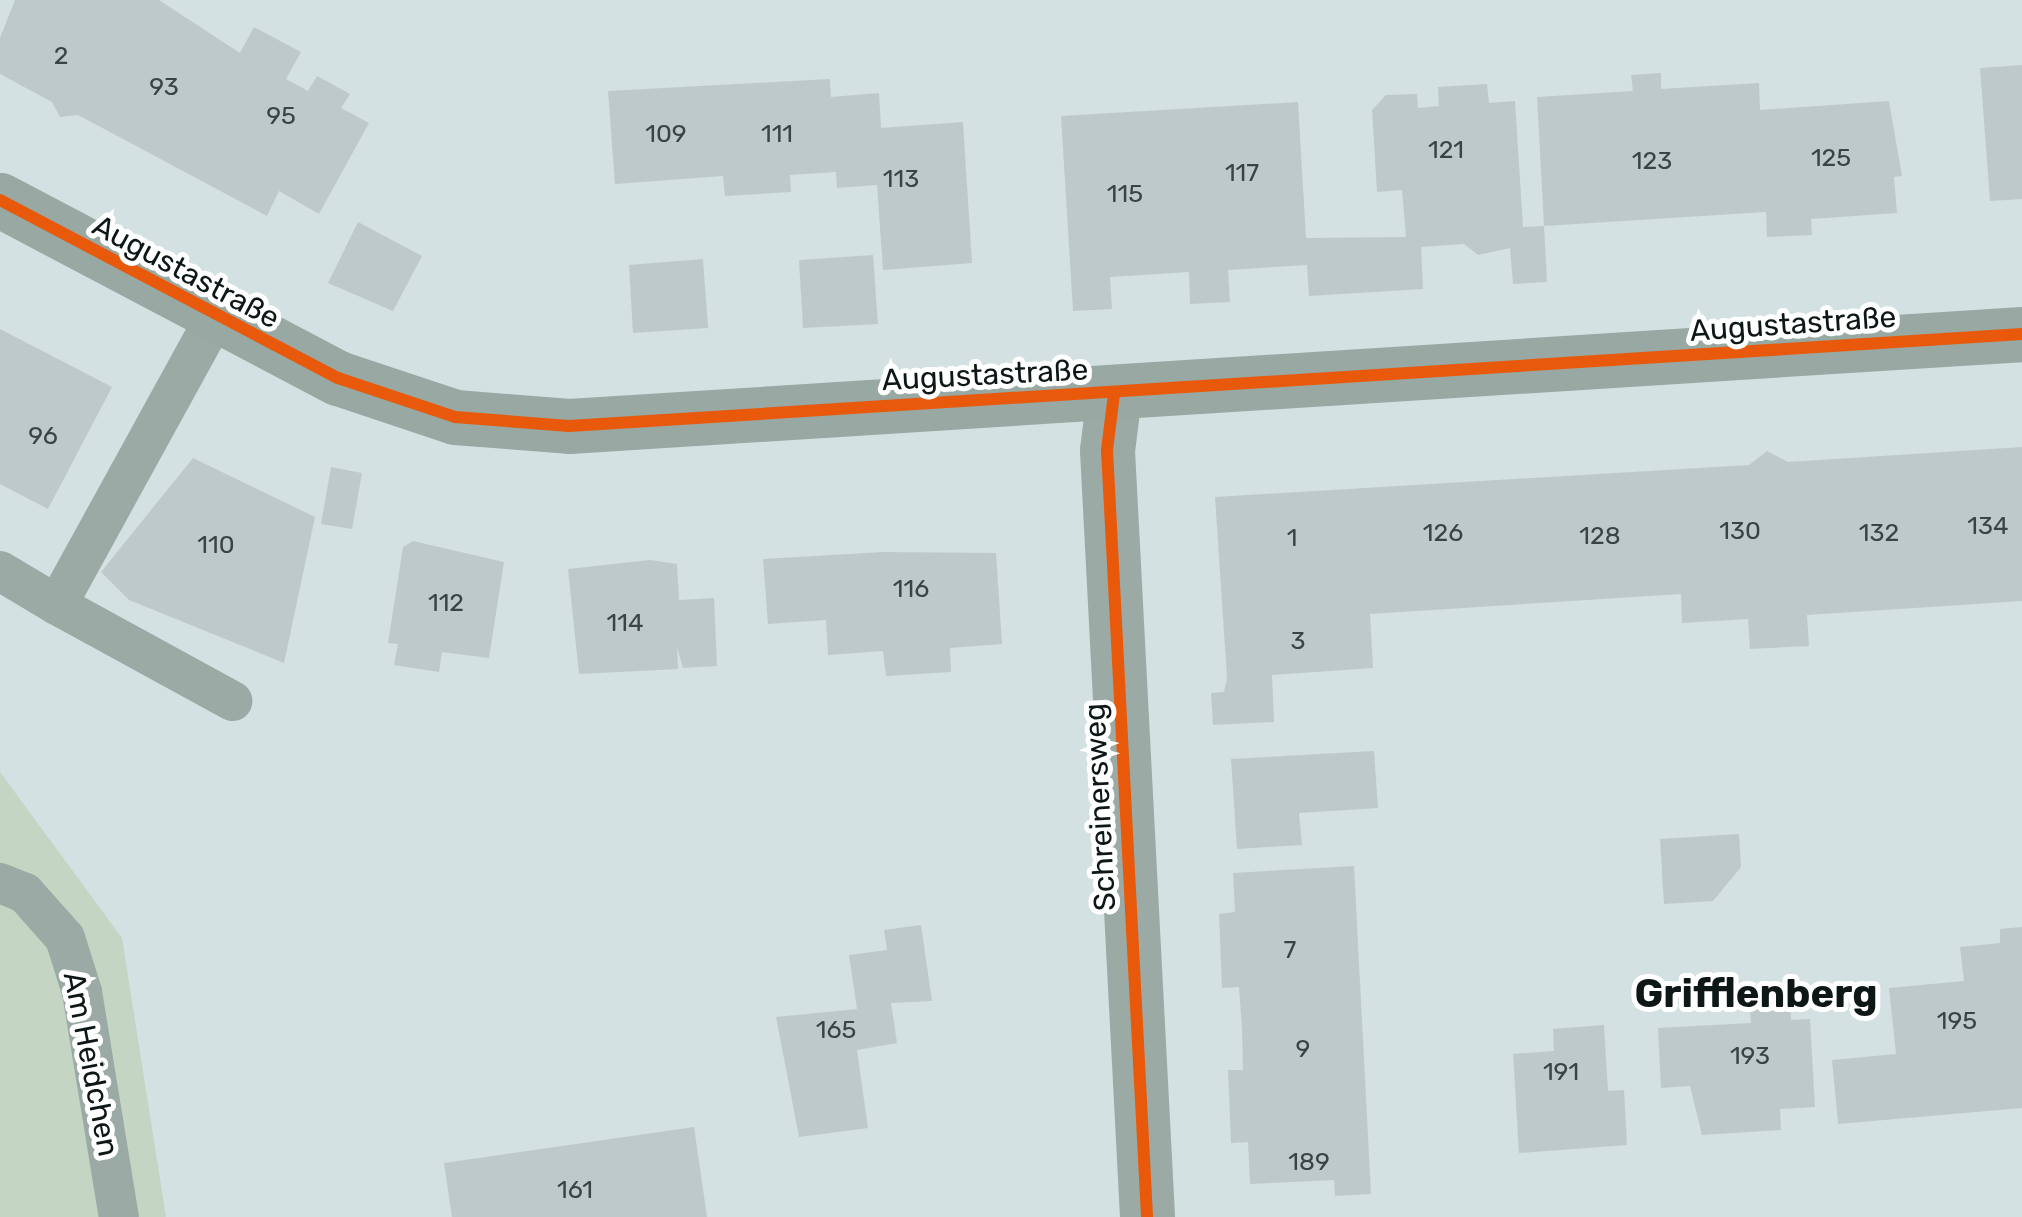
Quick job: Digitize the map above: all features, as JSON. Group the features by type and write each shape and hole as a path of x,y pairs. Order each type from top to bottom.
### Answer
{"street":[{"name":"Augustastraße","path":"0,200 214,319 338,378 474,419 569,426 2022,334"},
{"name":"Schreinersweg","path":"1114,394 1107,450 1147,1217"}],"lane":[{"path":"57,606 214,319"},
{"path":"0,571 232,701"},
{"name":"Am Heidchen","path":"0,884 25,893 64,938 82,992 118,1217"}],"green space":[{"path":"0,772 122,938 166,1217 0,1217"}],"building":[{"path":"15,0 159,0 240,53 254,27 301,52 286,79 308,91 317,76 350,94 341,108 369,123 319,214 279,191 267,216 78,115 60,117 52,102 0,74 0,38"},
{"path":"2022,65 2022,199 1990,201 1980,68"},
{"path":"1661,73 1661,89 1759,83 1760,110 1889,101 1902,176 1894,177 1897,213 1811,219 1812,235 1767,237 1766,212 1544,226 1537,97 1633,91 1631,75"},
{"path":"830,79 831,97 879,93 881,128 963,122 972,263 883,270 877,185 837,188 836,172 790,175 791,192 725,196 723,176 615,184 608,91"},
{"path":"1487,84 1489,103 1515,101 1523,227 1544,226 1547,282 1513,284 1510,248 1478,255 1464,244 1421,247 1423,289 1309,296 1307,265 1228,270 1230,302 1190,304 1189,272 1110,277 1112,309 1073,311 1061,116 1298,102 1306,238 1406,237 1402,190 1377,192 1372,110 1386,95 1417,94 1418,108 1439,106 1438,87"},
{"path":"358,222 422,256 393,311 328,283"},
{"path":"873,255 878,324 803,328 799,260"},
{"path":"703,259 708,328 633,333 629,265"},
{"path":"0,329 112,387 48,509 0,484"},
{"path":"2022,447 2022,601 1807,615 1809,646 1750,649 1748,619 1682,623 1681,594 1370,614 1373,668 1272,675 1274,722 1213,725 1211,693 1224,692 1227,678 1215,497 1749,465 1767,451 1788,462"},
{"path":"193,458 315,517 284,663 129,600 101,572"},
{"path":"331,467 362,473 352,529 321,524"},
{"path":"413,541 504,562 489,658 442,652 439,672 394,665 398,644 388,643 403,547"},
{"path":"883,552 996,553 1002,644 950,648 951,672 886,676 883,651 828,655 826,620 768,624 763,559"},
{"path":"650,560 677,564 679,600 714,598 717,666 683,668 677,647 678,669 579,674 568,569"},
{"path":"1374,751 1378,808 1299,813 1302,845 1237,849 1231,759"},
{"path":"1739,834 1741,867 1713,901 1664,904 1660,839"},
{"path":"1354,866 1371,1194 1335,1196 1334,1180 1250,1184 1248,1142 1231,1143 1228,1070 1243,1070 1242,1029 1239,987 1222,988 1219,914 1235,912 1233,873"},
{"path":"921,925 932,1001 891,1003 897,1043 857,1050 868,1128 799,1137 776,1017 857,1009 849,955 887,950 884,930"},
{"path":"2022,927 2022,1108 1838,1124 1832,1060 1896,1054 1889,988 1964,981 1960,947 2000,943 2000,929"},
{"path":"1790,993 1791,1020 1810,1019 1815,1107 1780,1109 1781,1130 1702,1135 1690,1086 1661,1088 1658,1028 1751,1023 1749,996"},
{"path":"1604,1025 1608,1091 1624,1090 1627,1145 1519,1153 1513,1054 1554,1051 1553,1029"},
{"path":"694,1127 707,1217 452,1217 444,1163"}],"cycle path":[{"path":"0,200 338,378 455,417 569,426 2022,334"},
{"path":"1114,394 1107,450 1147,1217"}],"district":[{"name":"Grifflenberg","path":"1756,994"}]}
